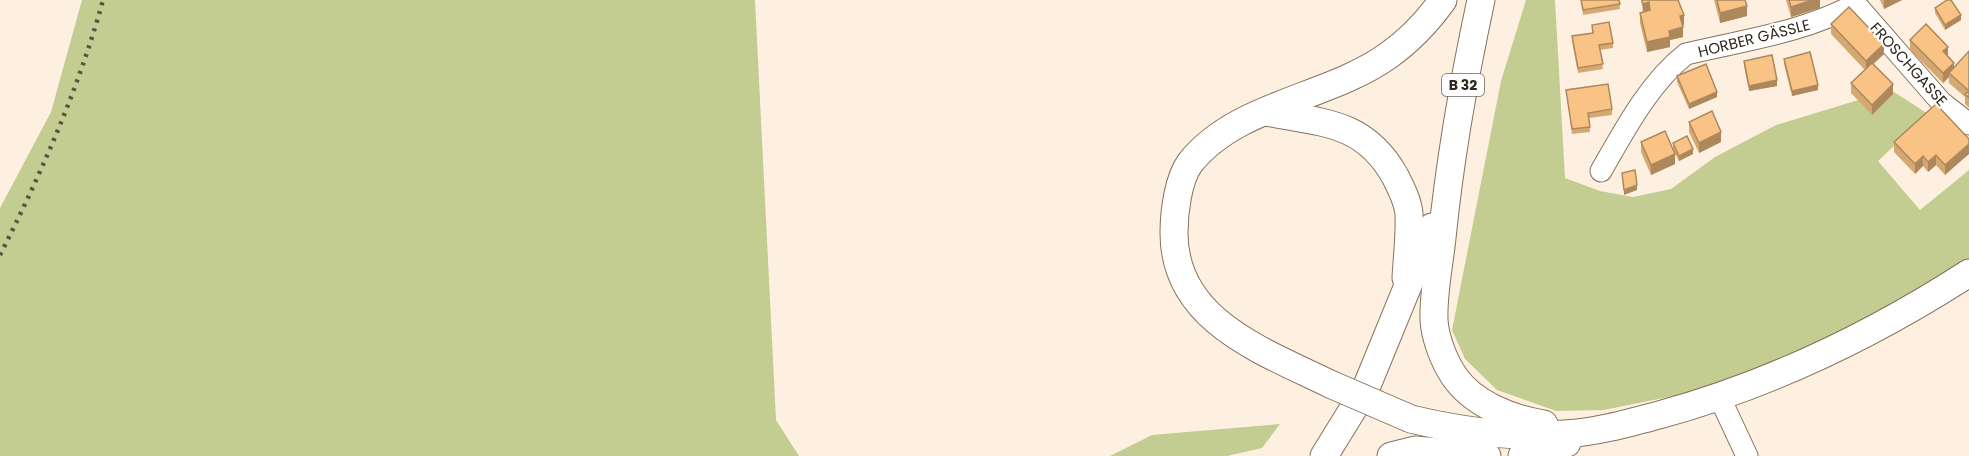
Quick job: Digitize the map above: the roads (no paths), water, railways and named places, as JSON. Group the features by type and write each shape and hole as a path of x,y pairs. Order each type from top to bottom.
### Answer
{"main road":[{"path":"1443,0 1429,20 1388,56 1335,83 1218,135 1189,164 1174,210 1174,246 1182,282 1214,320 1244,341 1330,384 1412,419 1456,429 1518,434 1567,434 1637,421 1719,396 1853,340 1915,307 1969,273"},
{"name":"B 32","path":"1324,456 1366,388 1427,245 1449,170 1459,102 1481,0"},
{"path":"1266,112 1337,126 1364,138 1383,154 1402,189 1409,213 1405,297"},
{"path":"1449,170 1434,296 1434,322 1442,352 1454,377 1486,406 1531,422 1587,431"},
{"path":"1522,456 1564,445 1587,431"},
{"path":"1392,456 1415,450 1487,456"}],"street":[{"name":"FROSCHGASSE","path":"1854,2 1941,102 1969,124"},
{"name":"HORBER GÄSSLE","path":"1601,171 1637,112 1675,62 1686,54 1788,32 1838,14 1854,2"},
{"path":"1719,396 1747,456"}],"railway":[{"path":"0,255 71,98 103,0"}]}
